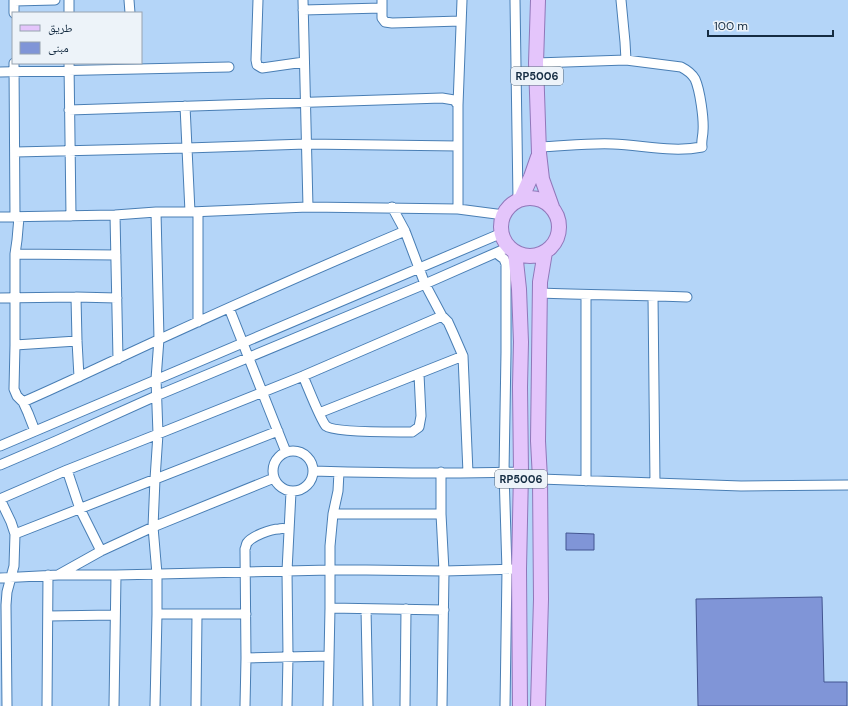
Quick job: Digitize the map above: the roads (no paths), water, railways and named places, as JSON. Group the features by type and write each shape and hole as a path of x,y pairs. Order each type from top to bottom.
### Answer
{"main road":[{"name":"RP5006","path":"538,0 536,63 539,150 542,179 560,225 554,245 545,252 540,282 538,441 540,479 540,599 538,706"},
{"name":"RP5006","path":"504,215 509,207 519,200 534,170 539,150"},
{"path":"519,200 528,198 539,199 552,207"},
{"path":"502,233 501,225 504,215"},
{"name":"RP5006","path":"502,233 504,241 512,249 519,289 521,342 521,472 513,570 520,706"},
{"path":"512,249 522,255 528,256 536,256 545,252"}],"street":[{"path":"14,12 14,1 55,0"},
{"path":"69,0 69,12"},
{"path":"129,0 130,12"},
{"path":"258,0 257,65 262,68 304,62"},
{"path":"303,0 302,10 308,207"},
{"path":"458,209 458,105 462,0"},
{"path":"515,0 519,200"},
{"path":"621,0 626,60"},
{"path":"302,10 382,4 382,18 385,22 461,21"},
{"path":"536,63 626,60 681,67 688,71 695,79 700,94 703,130 702,147 692,149 679,150 613,144 594,144 539,150"},
{"path":"14,67 17,217 17,240 15,254 14,389 17,396 23,402 35,430"},
{"path":"0,72 14,67 229,67"},
{"path":"69,67 71,216"},
{"path":"69,110 442,98 454,100 458,105"},
{"path":"184,106 194,212 198,322"},
{"path":"15,152 306,144 458,146"},
{"path":"0,217 115,215 156,212 194,212 308,207 458,209 504,215"},
{"path":"392,208 405,232 426,284 442,316 448,322 463,356 468,473"},
{"path":"155,706 157,574 153,527 158,434 156,379 159,339 156,212"},
{"path":"115,215 118,359"},
{"path":"23,402 347,255 405,232"},
{"path":"0,446 502,233"},
{"path":"0,465 156,396 426,284 496,253 512,249"},
{"path":"496,253 504,259 506,264 504,472 513,570 505,706"},
{"path":"15,254 116,255"},
{"path":"540,293 686,297"},
{"path":"586,295 586,481"},
{"path":"653,296 654,483"},
{"path":"76,297 79,377"},
{"path":"0,298 117,298"},
{"path":"229,308 286,452"},
{"path":"7,706 6,605 14,566 15,534 0,499 67,470 303,376 442,316"},
{"path":"15,345 77,342"},
{"path":"319,413 463,356"},
{"path":"303,376 325,425 332,429 344,431 412,432 419,427 421,416 419,374"},
{"path":"15,534 278,431"},
{"path":"295,451 304,454 310,460 314,471 308,486 300,491 291,492 282,489 279,486 274,478 273,469 278,457 286,452 295,451"},
{"path":"67,470 80,509 100,551"},
{"path":"314,471 468,473 521,472"},
{"path":"328,706 330,546 333,514 338,491 339,472"},
{"path":"441,472 441,514 444,571 442,706"},
{"path":"58,575 100,551 153,527 274,478"},
{"path":"540,479 741,486 848,485"},
{"path":"287,706 287,571 291,492"},
{"path":"333,514 441,514"},
{"path":"245,706 245,549 251,539 269,530 289,529"},
{"path":"0,578 58,575 330,570 513,570"},
{"path":"114,706 116,575"},
{"path":"47,706 48,576"},
{"path":"330,608 444,610"},
{"path":"366,608 368,706"},
{"path":"405,706 406,609"},
{"path":"157,614 246,614"},
{"path":"48,616 115,615"},
{"path":"196,706 197,615"},
{"path":"246,658 329,656"}]}
